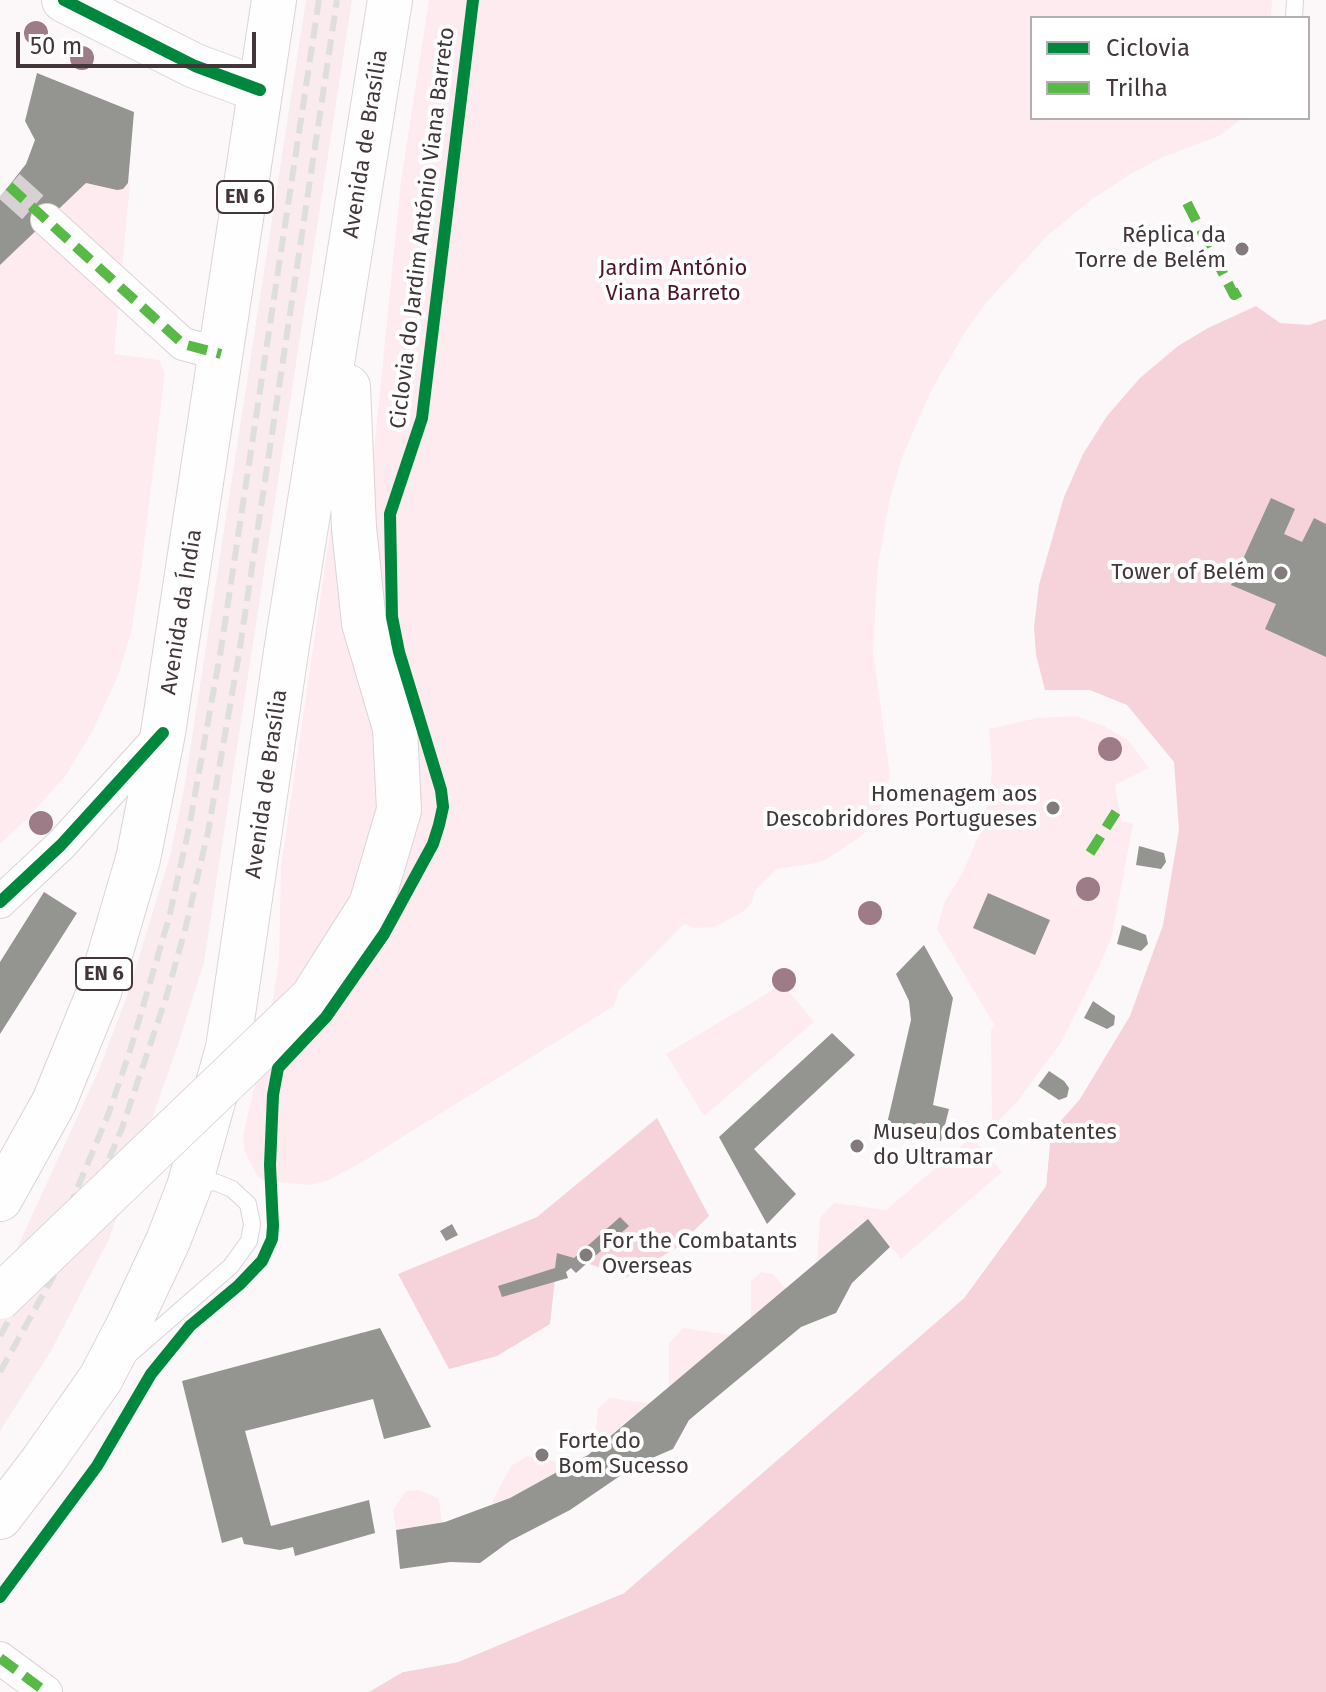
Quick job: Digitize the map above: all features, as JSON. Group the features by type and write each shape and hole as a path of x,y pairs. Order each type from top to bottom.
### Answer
{"main road":[{"path":"64,0 195,66 260,90"},
{"name":"Avenida da Índia","path":"0,1199 54,1102 99,992 138,859 163,733 274,0"},
{"name":"Avenida de Brasília","path":"0,1517 101,1378 168,1241 189,1187 228,1048 287,645 390,0"},
{"path":"0,1297 312,998 371,905 399,810 395,728 364,623 354,528 348,423 350,246"}],"street":[{"path":"47,220 183,344 221,354"},
{"path":"0,902 61,845 163,733"},
{"path":"0,1658 46,1692"}],"lane":[{"path":"101,1378 202,1293 231,1266 249,1241 252,1224 248,1204 232,1189 215,1182 189,1187"}],"shaded area":[{"path":"306,0 352,0 204,962 109,1239 51,1351 0,1431 0,1285 98,1072 127,996 170,856 184,789"},
{"path":"1256,306 1280,323 1309,325 1326,319 1326,1692 369,1692 403,1672 458,1662 624,1593 964,1298 1046,1186 1051,1132 1080,1099 1130,1016 1163,925 1179,830 1174,762 1127,705 1090,690 1045,690 1036,655 1034,627 1039,585 1064,497 1083,454 1107,416 1140,378 1178,346"},
{"path":"657,1118 709,1216 676,1248 627,1277 558,1253 550,1324 497,1356 449,1369 398,1274 537,1217"}],"green space":[{"name":"Jardim António Viana Barreto","path":"429,0 1272,0 1271,16 1030,16 1030,120 1240,120 1219,136 1163,157 1134,172 1092,199 1047,236 987,302 932,389 903,455 890,498 878,565 873,651 890,775 883,804 869,828 827,859 777,869 755,891 752,902 743,912 714,927 695,928 684,924 619,990 614,1006 359,1164 327,1181 309,1185 262,1180 245,1152 243,1136 270,1018 279,961 281,867 331,526 372,521 372,471 401,181"},
{"path":"86,183 117,190 130,183 114,354 159,360 165,373 141,570 131,633 118,676 92,732 66,775 0,844 0,265"},
{"path":"1077,716 1104,726 1128,740 1149,768 1115,785 1121,821 1133,824 1112,936 1099,967 1062,1041 1017,1102 992,1128 991,1030 995,1026 937,929 945,901 962,874 979,835 989,799 992,769 989,729 1037,718"},
{"path":"783,984 814,1022 704,1116 666,1054"},
{"path":"972,1137 1002,1172 901,1259 868,1220 817,1262 820,1218 834,1203 886,1210"},
{"path":"761,1272 773,1274 786,1289 751,1319 751,1281"},
{"path":"683,1328 731,1335 669,1387 669,1343"},
{"path":"610,1398 649,1403 594,1449 598,1408"},
{"path":"527,1456 572,1464 510,1498 491,1504 511,1466"},
{"path":"419,1490 439,1499 442,1522 396,1530 393,1510 406,1491"}],"pier":[{"path":"1051,1132 1046,1186 964,1298 624,1593 458,1662 403,1672 399,1669 457,1658 622,1590 961,1295 1043,1185 1046,1136"}],"building":[{"path":"37,73 134,112 128,183 117,190 86,183 0,265 0,197 26,164 35,140 25,121"},
{"name":"Tower of Belém","path":"1271,498 1295,509 1284,534 1302,542 1314,518 1326,524 1326,657 1265,629 1276,604 1231,585"},
{"path":"1139,846 1164,853 1166,862 1161,869 1136,865"},
{"path":"44,892 77,913 0,1034 0,962"},
{"path":"988,893 1050,920 1035,955 973,928"},
{"path":"1122,925 1146,935 1148,944 1141,951 1117,944"},
{"path":"924,945 953,998 933,1105 949,1109 941,1141 886,1128 911,1020 909,1001 896,974"},
{"path":"1093,1001 1115,1016 1114,1025 1107,1029 1084,1018"},
{"path":"832,1033 855,1055 754,1149 796,1194 767,1224 719,1137"},
{"path":"1049,1071 1069,1088 1067,1097 1059,1100 1038,1086"},
{"name":"For the Combatants Overseas","path":"620,1217 629,1226 576,1273 571,1268 566,1272 568,1278 502,1297 498,1286 555,1268 557,1253 574,1258"},
{"path":"868,1219 890,1247 852,1283 836,1313 801,1327 689,1420 673,1449 636,1465 570,1510 510,1541 480,1563 450,1562 400,1569 396,1530 445,1522 510,1498 588,1455"},
{"path":"452,1224 458,1235 446,1241 440,1231"},
{"path":"380,1328 431,1427 384,1439 373,1399 245,1431 271,1526 369,1500 375,1533 295,1556 293,1547 280,1550 244,1544 242,1537 222,1543 182,1381"}],"tunnel":[{"path":"9,186 47,220"}],"railway":[{"path":"0,1336 64,1220 108,1115 169,918 189,828 221,649 319,0"},
{"path":"0,1372 80,1228 122,1128 166,998 186,926 208,832 239,654 337,0"}],"marked path":[{"path":"9,186 183,344 221,354"},
{"path":"1187,203 1234,295 1247,288"},
{"path":"1090,853 1116,812"},
{"path":"0,1658 46,1692"}],"cycle path":[{"path":"64,0 195,66 260,90"},
{"name":"Ciclovia do Jardim António Viana Barreto","path":"0,1597 97,1466 151,1374 190,1326 239,1285 262,1261 272,1239 270,1165 273,1095 278,1068 326,1017 384,934 433,844 439,825 443,807 441,790 399,652 392,617 390,514 422,418 473,0"},
{"path":"0,902 61,845 163,733"}],"place":[{"name":"Réplica da Torre de Belém","path":"1242,249"},
{"name":"Tower of Belém","path":"1281,573"},
{"name":"Homenagem aos Descobridores Portugueses","path":"1053,808"},
{"name":"Museu dos Combatentes do Ultramar","path":"857,1146"},
{"name":"For the Combatants Overseas","path":"586,1255"},
{"name":"Forte do Bom Sucesso","path":"542,1455"}]}
